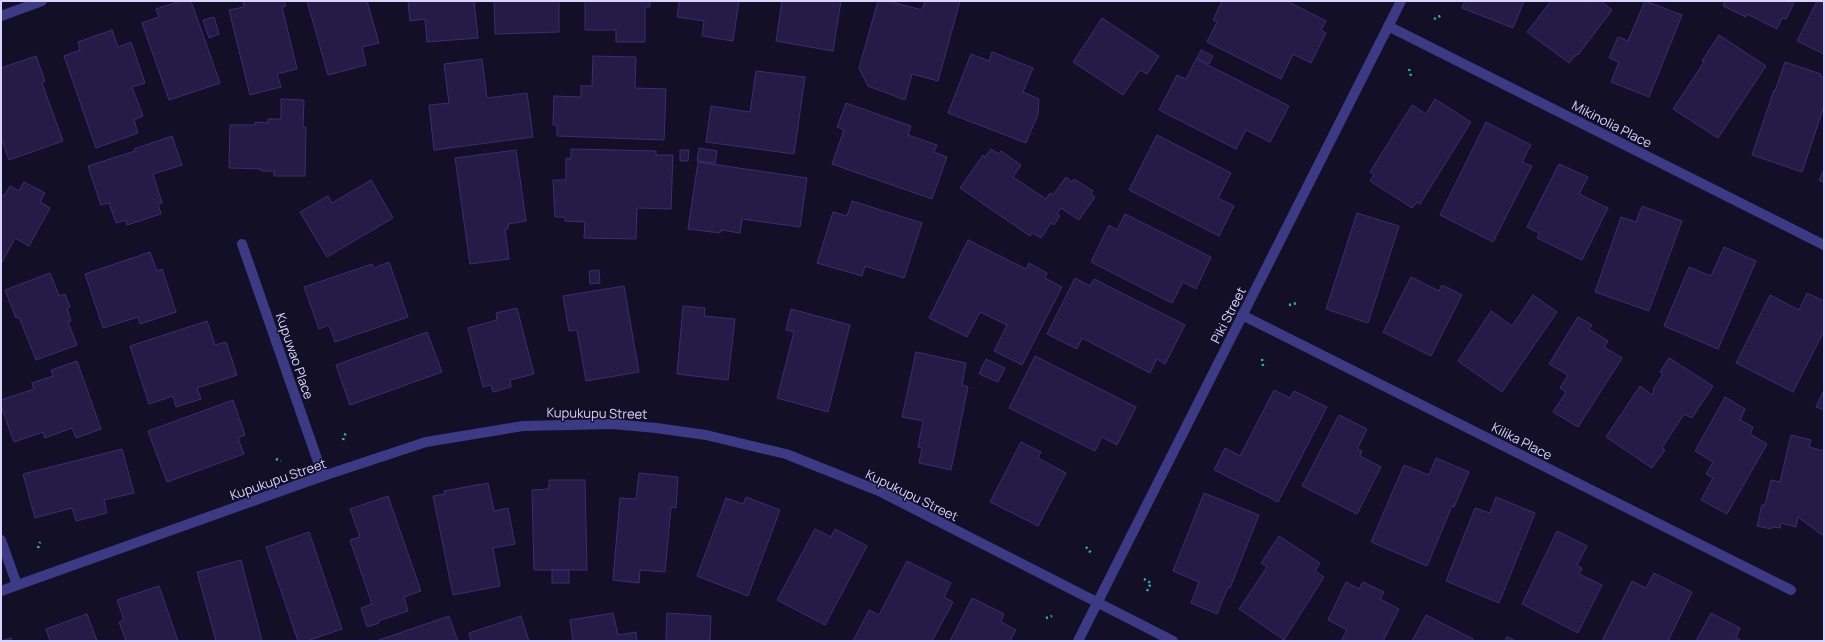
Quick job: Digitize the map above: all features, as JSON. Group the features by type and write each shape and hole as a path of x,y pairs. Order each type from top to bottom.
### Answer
{"street":[{"path":"1,16 42,1"},
{"name":"Piki Street","path":"1078,641 1401,1"},
{"name":"Mikinolia Place","path":"1388,26 1824,245"},
{"name":"Kupuwao Place","path":"242,244 323,476"},
{"name":"Kilika Place","path":"1242,315 1791,590"},
{"name":"Kupukupu Street","path":"1,591 323,476 426,442 522,426 612,424 706,435 786,454 837,473 886,495 1173,641"},
{"path":"1,540 17,585"}],"path":[{"path":"1434,18 1442,15"},
{"path":"1409,69 1411,76"},
{"path":"1290,305 1297,303"},
{"path":"1262,359 1263,366"},
{"path":"343,440 346,432"},
{"path":"276,459 281,461"},
{"path":"38,548 40,542"},
{"path":"1086,547 1091,553"},
{"path":"1144,579 1151,583 1146,593"},
{"path":"1046,618 1052,616"}],"building":[{"path":"181,1 191,1 220,83 169,100 142,23 159,17 156,9"},
{"path":"243,1 284,1 286,6 282,7 297,69 277,74 281,87 250,95 229,10 244,7"},
{"path":"307,1 367,1 379,43 362,47 366,65 328,75"},
{"path":"408,1 474,1 478,38 427,42 425,19 410,21"},
{"path":"494,1 559,1 559,32 495,34"},
{"path":"585,1 650,1 650,7 645,7 645,42 616,42 616,30 585,30"},
{"path":"677,1 739,1 733,41 702,36 704,21 677,17 679,2"},
{"path":"782,1 841,1 833,51 776,41"},
{"path":"878,1 888,1 922,10 925,1 960,1 938,81 912,74 905,100 868,86 859,68"},
{"path":"1222,1 1287,1 1326,21 1321,30 1326,33 1311,63 1293,54 1281,79 1207,42 1217,22 1213,20"},
{"path":"1465,1 1524,1 1513,28 1462,8"},
{"path":"1551,1 1588,1 1590,3 1591,1 1601,1 1612,10 1578,55 1577,54 1569,63 1527,32"},
{"path":"1645,1 1682,15 1649,97 1611,82 1619,62 1609,58 1618,37 1628,41"},
{"path":"1725,1 1795,1 1786,19 1782,18 1777,29 1747,14 1746,17 1723,6"},
{"path":"1817,1 1824,1 1824,54 1797,41"},
{"path":"214,17 219,34 209,38 203,20"},
{"path":"1102,18 1159,56 1147,74 1140,70 1123,95 1073,62"},
{"path":"112,30 118,47 131,42 145,83 132,87 143,116 134,120 138,133 96,148 64,56 80,50 78,42"},
{"path":"1719,35 1766,66 1718,138 1673,109 1704,62 1702,61"},
{"path":"1201,50 1213,56 1209,64 1197,58"},
{"path":"992,52 1033,68 1023,92 1039,99 1038,114 1026,143 948,113 971,54 989,61"},
{"path":"36,56 45,81 42,83 63,141 9,160 1,138 1,68"},
{"path":"593,56 636,57 635,88 666,89 664,140 557,136 557,125 553,125 554,96 581,97 581,86 592,86"},
{"path":"482,59 487,98 527,93 533,137 434,150 429,105 449,103 444,64"},
{"path":"1196,59 1289,106 1270,142 1246,130 1236,149 1159,110 1177,75 1186,79"},
{"path":"1785,62 1821,74 1820,76 1824,78 1824,109 1802,172 1752,155"},
{"path":"756,71 805,77 794,154 706,142 711,106 750,112"},
{"path":"281,99 304,100 303,127 306,127 305,176 274,176 274,171 229,168 230,125 255,125 255,122 268,123 268,119 281,119"},
{"path":"1435,99 1471,122 1420,204 1417,202 1412,208 1370,181 1374,175 1370,172 1412,105 1426,114"},
{"path":"846,103 911,126 908,135 937,145 934,152 947,157 932,199 832,164 844,130 837,127"},
{"path":"1486,122 1531,145 1522,162 1532,166 1493,242 1440,215"},
{"path":"1157,135 1231,173 1218,198 1234,206 1219,236 1129,190"},
{"path":"172,136 182,165 153,174 162,203 158,204 161,214 127,225 126,220 116,223 109,203 101,205 88,166 135,151 134,149"},
{"path":"699,148 717,151 715,163 697,161"},
{"path":"571,149 656,151 656,155 673,155 671,209 637,208 636,239 584,238 585,222 565,221 565,217 555,217 553,180 566,180 566,158 571,159"},
{"path":"991,149 999,154 1001,151 1021,165 1013,177 1046,199 1050,193 1053,195 1066,177 1072,182 1074,179 1093,191 1091,194 1095,197 1079,220 1061,208 1057,214 1060,216 1054,225 1051,223 1041,238 1032,233 1030,236 960,188 983,155 985,157"},
{"path":"516,150 526,221 508,224 508,229 505,229 509,259 470,264 455,158"},
{"path":"680,150 689,150 688,161 680,161"},
{"path":"698,162 807,178 800,227 742,219 740,233 721,230 720,233 688,229"},
{"path":"1559,164 1588,177 1579,194 1608,208 1582,260 1537,238 1539,233 1527,227"},
{"path":"1824,170 1824,183 1819,180"},
{"path":"371,180 393,218 327,257 300,212 328,196 332,203"},
{"path":"24,182 45,193 40,202 50,208 29,246 15,238 1,264 1,195 4,196 10,186 19,191"},
{"path":"852,201 922,223 904,278 865,266 862,276 817,263 833,212 847,216"},
{"path":"1642,206 1682,221 1649,311 1595,292 1621,217 1636,222"},
{"path":"1357,213 1399,226 1368,323 1326,309"},
{"path":"1125,214 1211,257 1196,289 1183,282 1172,303 1091,262 1109,225 1117,230"},
{"path":"968,240 1026,269 1029,263 1047,273 1045,278 1062,287 1022,365 994,351 1007,325 980,312 967,337 929,318"},
{"path":"1724,247 1756,261 1718,349 1664,326 1689,267 1711,276"},
{"path":"150,252 157,271 162,269 176,312 140,324 138,317 103,328 85,274"},
{"path":"389,262 408,317 335,342 329,325 319,329 304,287 372,264 374,268"},
{"path":"599,270 600,283 590,284 589,271"},
{"path":"50,273 59,296 65,294 70,307 67,308 71,321 68,322 77,345 36,360 19,317 16,318 5,290"},
{"path":"1411,277 1439,291 1442,285 1462,295 1431,356 1383,332"},
{"path":"1075,278 1090,286 1094,279 1185,325 1165,364 1157,359 1150,373 1082,338 1077,349 1047,334"},
{"path":"624,286 639,372 586,381 577,330 569,331 563,296"},
{"path":"1807,293 1824,301 1824,331 1793,392 1736,363 1770,295 1799,310"},
{"path":"1533,295 1557,312 1502,392 1458,361 1491,311 1512,326"},
{"path":"683,306 705,308 704,316 735,319 728,380 677,374"},
{"path":"517,308 534,374 510,380 511,387 493,392 491,385 483,387 468,328 497,320 496,313"},
{"path":"791,309 850,325 828,412 777,398 794,332 786,330"},
{"path":"1578,317 1592,325 1589,329 1608,341 1604,347 1622,358 1578,427 1553,412 1566,392 1560,388 1568,375 1549,364"},
{"path":"207,321 215,345 226,342 237,375 197,388 201,399 176,407 173,396 149,404 130,346"},
{"path":"427,332 442,372 350,405 336,365"},
{"path":"916,352 966,363 962,385 968,387 951,470 919,463 922,448 918,447 923,421 902,417"},
{"path":"1035,356 1136,407 1117,445 1102,437 1095,451 1009,408"},
{"path":"1669,358 1713,386 1692,418 1684,414 1662,448 1665,450 1652,468 1606,437 1640,386 1652,395 1653,389 1663,374 1660,372"},
{"path":"986,359 1005,368 998,382 979,374"},
{"path":"77,361 101,429 76,438 72,428 45,438 43,432 14,442 1,406 1,400 34,389 32,383 53,376 51,370"},
{"path":"1274,390 1290,398 1294,391 1327,407 1278,502 1214,470 1225,448 1240,456"},
{"path":"1824,390 1824,410 1816,407"},
{"path":"1725,397 1745,409 1740,420 1753,427 1750,434 1767,444 1727,514 1701,500 1713,478 1706,474 1713,462 1695,451"},
{"path":"233,400 245,435 238,438 244,454 167,482 148,431"},
{"path":"1339,415 1367,429 1357,449 1362,451 1360,456 1381,467 1357,514 1302,486"},
{"path":"1791,435 1811,440 1809,447 1824,451 1824,533 1822,535 1798,517 1796,527 1781,523 1780,528 1772,527 1771,529 1757,526 1762,505 1765,505 1771,480 1780,482"},
{"path":"1021,442 1041,452 1038,458 1066,473 1038,526 990,502"},
{"path":"122,449 134,493 104,500 107,513 76,521 72,508 35,518 23,474"},
{"path":"1436,458 1469,472 1454,507 1452,506 1427,566 1371,542 1404,465 1429,475"},
{"path":"639,473 678,477 676,508 671,507 665,572 640,570 639,583 613,580 620,498 636,499"},
{"path":"549,480 585,480 587,570 534,570 532,490 549,489"},
{"path":"488,483 494,511 508,508 515,544 493,548 500,586 453,595 433,496 445,494 444,491"},
{"path":"1204,493 1259,515 1230,588 1228,587 1217,614 1191,603 1199,582 1173,571"},
{"path":"388,496 421,591 404,597 408,611 378,621 379,623 367,627 361,608 372,604 350,540 360,537 350,509"},
{"path":"746,497 780,510 748,596 697,576 726,498 743,504"},
{"path":"1496,497 1535,513 1499,603 1446,581 1475,508 1490,513"},
{"path":"815,529 831,537 835,529 867,546 825,625 777,600"},
{"path":"1557,531 1587,546 1577,565 1582,568 1579,574 1602,585 1578,633 1522,604"},
{"path":"309,532 342,629 307,641 298,641 266,547"},
{"path":"1279,536 1320,563 1315,571 1324,577 1284,640 1239,609 1267,567 1261,563"},
{"path":"241,560 262,641 216,641 197,572"},
{"path":"907,561 951,583 944,597 953,602 932,641 853,641 869,610 879,615"},
{"path":"552,570 569,570 569,583 552,583"},
{"path":"1654,573 1692,592 1668,641 1602,641 1632,581 1646,588"},
{"path":"1346,582 1359,589 1363,582 1384,592 1380,599 1399,609 1383,641 1341,641 1347,630 1328,620"},
{"path":"159,586 178,641 126,641 119,622 124,620 117,600"},
{"path":"972,598 1004,614 1001,622 1016,630 1010,641 950,641"},
{"path":"613,613 618,635 636,632 637,641 573,641 570,620"},
{"path":"667,613 711,616 710,641 666,641"},
{"path":"1711,613 1740,628 1736,638 1742,641 1696,641"},
{"path":"87,614 97,641 50,641 46,629"},
{"path":"1426,615 1473,639 1472,641 1412,641"},
{"path":"449,616 458,641 379,641 379,640"},
{"path":"521,616 529,641 471,641 469,633"},
{"path":"1507,637 1516,641 1505,641"},
{"path":"11,638 12,641 1,641"}]}
